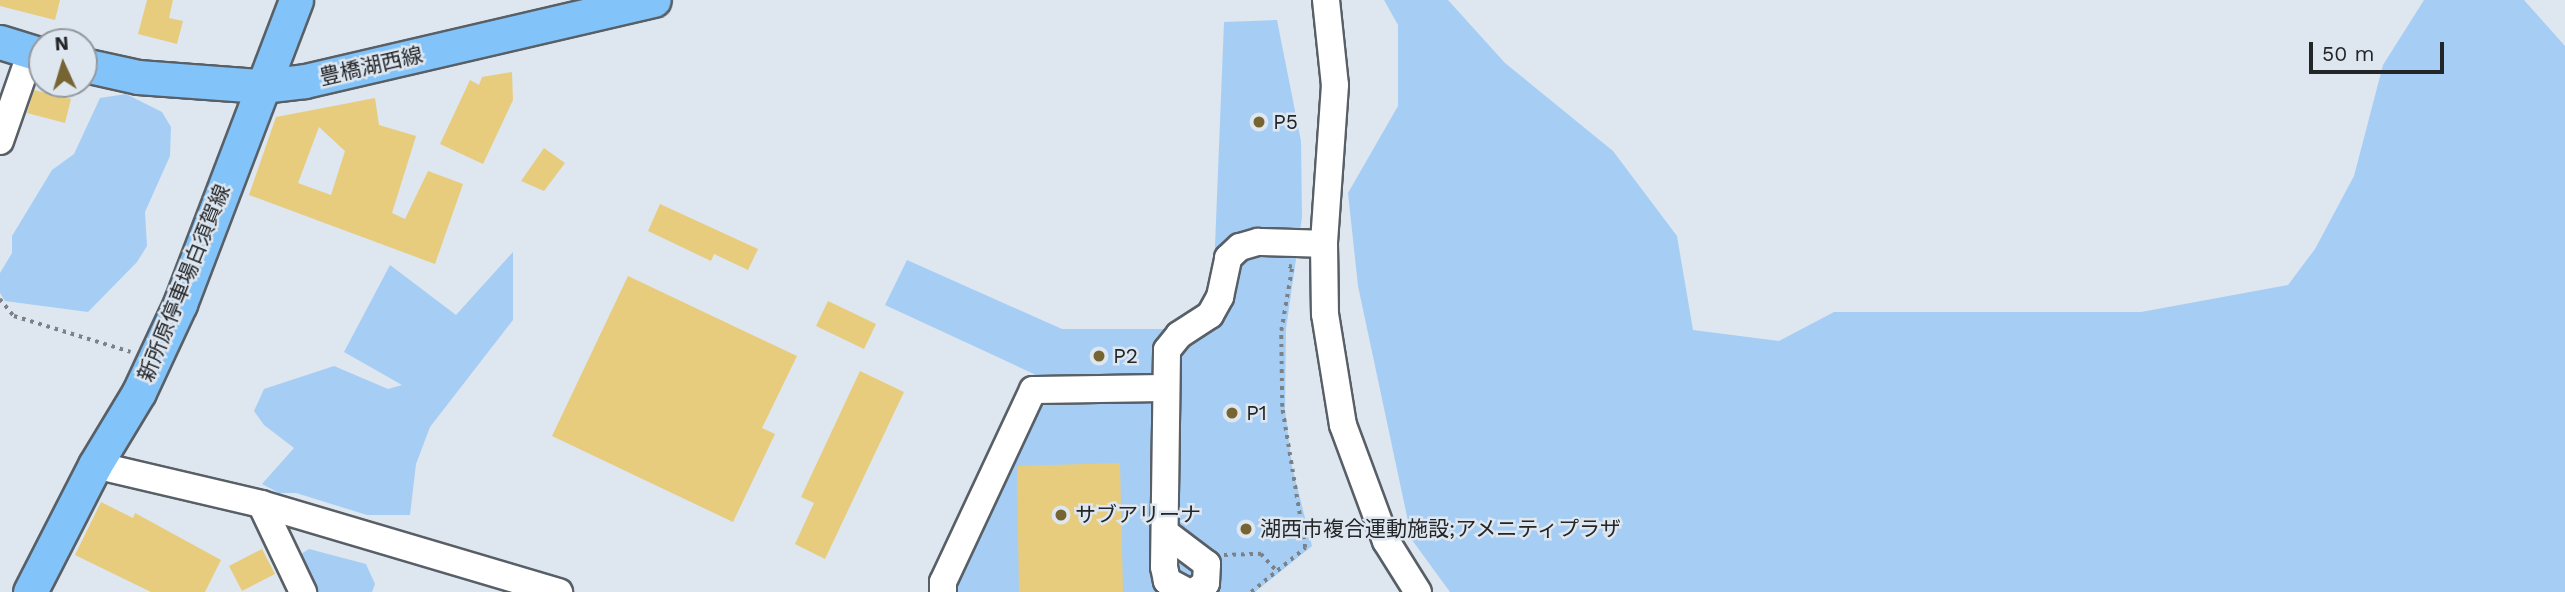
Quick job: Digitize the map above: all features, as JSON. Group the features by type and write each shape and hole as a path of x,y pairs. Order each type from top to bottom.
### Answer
{"main road":[{"name":"新所原停車場白須賀線","path":"30,592 95,465 155,359 296,0"},
{"name":"豊橋湖西線","path":"98,68 138,77 261,86 305,81 654,0"}],"street":[{"path":"1326,0 1335,85 1324,244 1325,314 1343,425 1386,541 1418,592"},
{"path":"0,141 24,50"},
{"path":"1167,534 1207,564 1206,583 1191,592 1167,581 1166,388 1167,350 1179,335 1210,315 1220,297 1228,258 1244,245 1268,242 1324,244"},
{"path":"943,592 943,582 1033,390 1166,388"},
{"path":"95,465 261,504 559,592"},
{"path":"261,504 303,592"}],"path":[{"path":"1251,592 1302,551 1305,543 1282,407 1281,331 1292,267 1269,264 1268,242"},
{"path":"0,299 14,316 155,359"},
{"path":"1216,554 1261,554 1277,571"}],"shaded area":[{"path":"1384,0 1448,0 1505,63 1613,151 1677,236 1693,330 1779,341 1834,312 2141,312 2288,285 2315,249 2354,176 2383,65 2424,0 2524,0 2565,46 2565,592 1450,592 1412,540 1358,286 1348,193 1398,106 1398,25"},
{"path":"1277,20 1301,141 1302,217 1286,329 1285,410 1292,466 1312,546 1255,592 934,592 934,581 1034,374 885,305 907,260 1062,329 1168,329 1202,308 1214,271 1224,22"},
{"path":"126,94 162,112 171,127 170,156 145,212 147,246 137,262 88,312 5,301 0,293 0,273 12,253 12,236 52,170 74,154 100,98"},
{"path":"513,252 513,320 430,427 416,464 410,515 367,515 296,493 279,493 262,484 294,448 264,425 254,411 264,389 334,366 388,389 402,385 344,352 390,265 456,315"},
{"path":"309,549 366,564 375,584 372,592 318,592 301,554"}],"building":[{"path":"0,0 60,0 55,20 0,6"},
{"path":"147,0 173,0 169,18 183,21 177,44 138,34"},
{"path":"512,72 513,100 483,164 440,144 470,80 479,85 482,77"},
{"path":"32,98 71,99 65,123 27,113"},
{"path":"375,98 379,125 416,136 392,213 405,219 428,171 463,184 435,264 249,195 276,117","holes":["319,127 345,151 331,195 298,183"]},
{"path":"544,148 565,163 544,191 521,181"},
{"path":"660,204 758,249 748,270 714,254 711,261 648,231"},
{"path":"628,276 797,356 762,428 775,434 733,522 552,436"},
{"path":"828,301 876,324 864,349 816,326"},
{"path":"860,371 904,392 825,559 795,544 814,503 801,497"},
{"name":"サブアリーナ","path":"1120,463 1123,592 1019,592 1017,466"},
{"path":"101,502 133,518 135,513 221,560 205,592 151,592 75,555"},
{"path":"262,549 275,574 242,591 229,566"}],"place":[{"name":"P5","path":"1259,122"},
{"name":"P2","path":"1099,356"},
{"name":"P1","path":"1232,413"},
{"name":"サブアリーナ","path":"1061,515"},
{"name":"湖西市複合運動施設;アメニティプラザ","path":"1246,529"}]}
